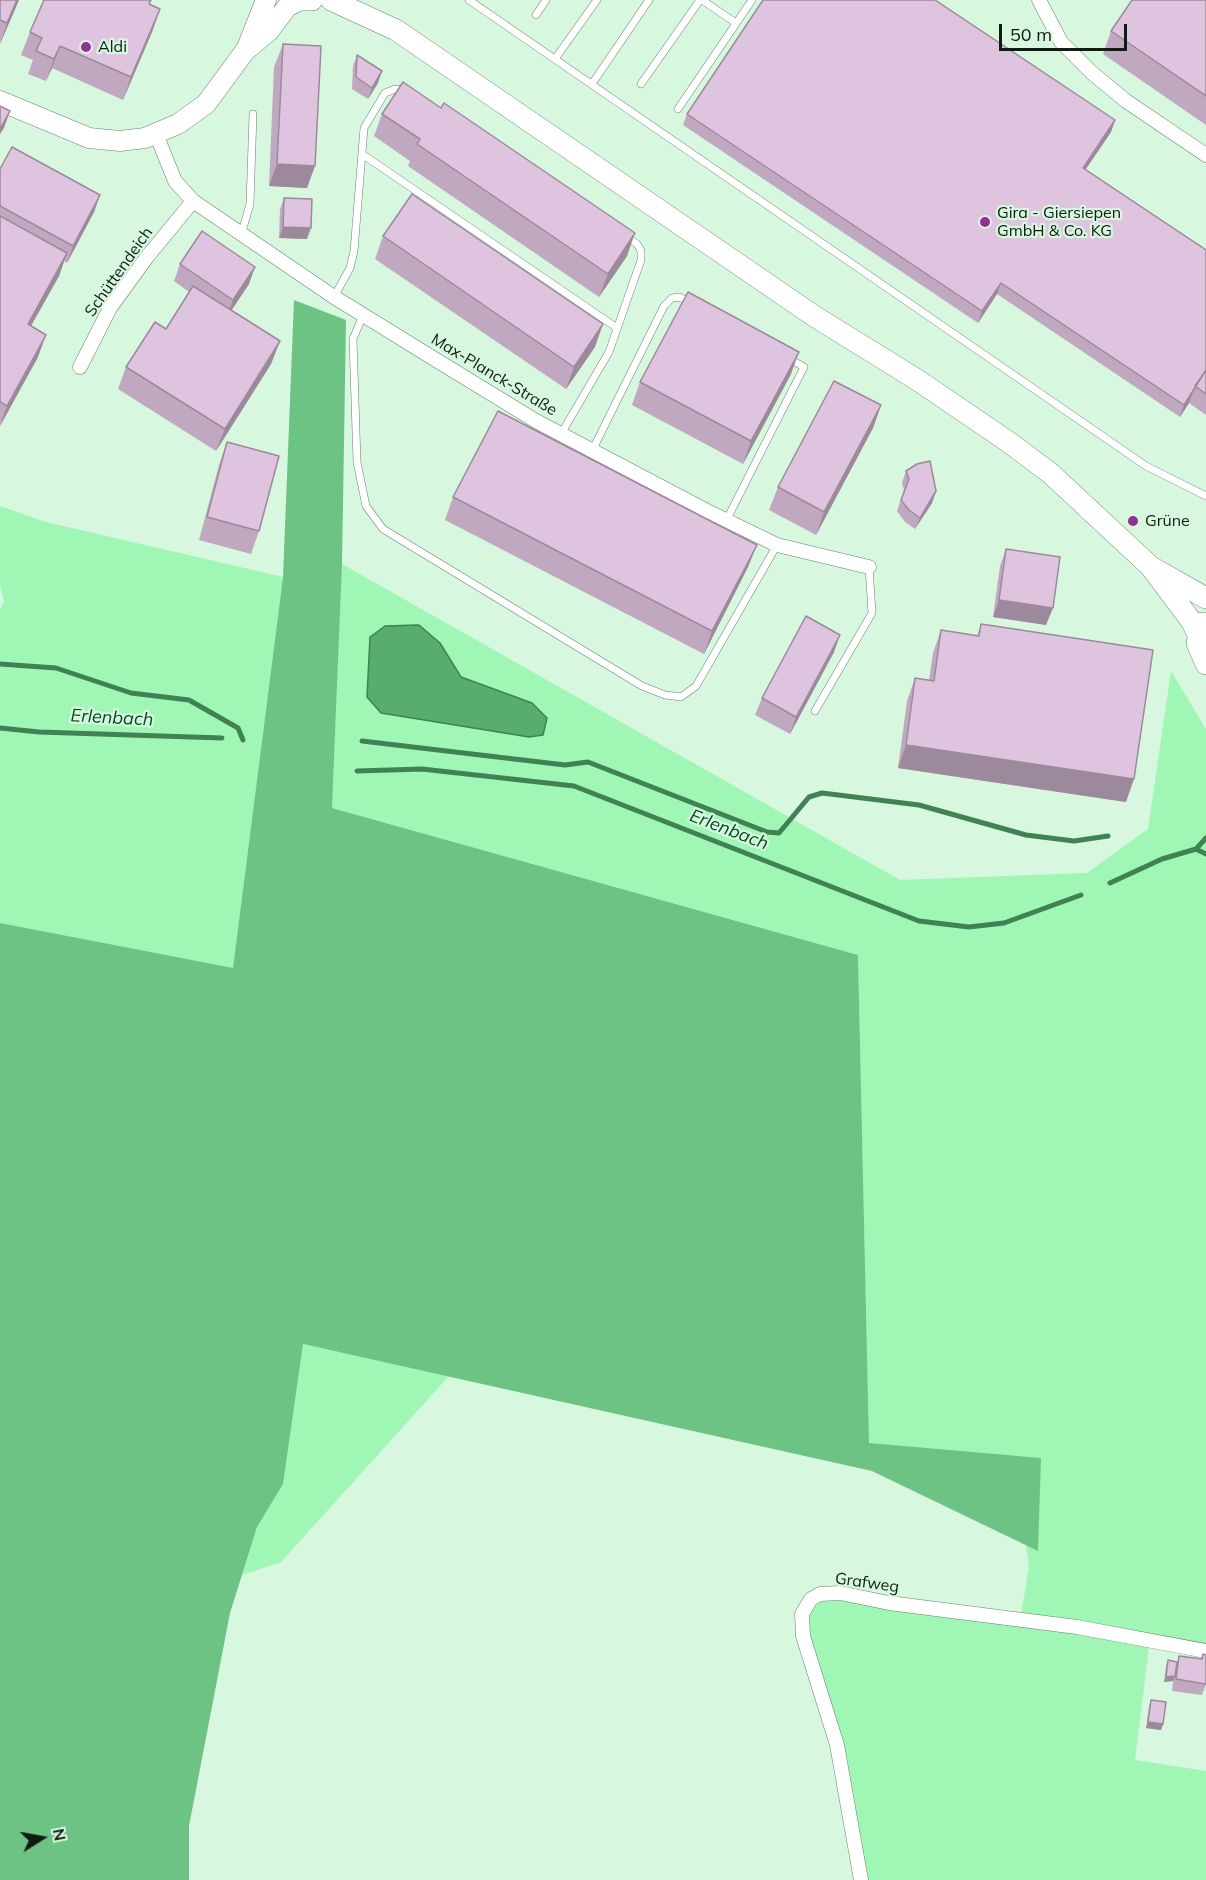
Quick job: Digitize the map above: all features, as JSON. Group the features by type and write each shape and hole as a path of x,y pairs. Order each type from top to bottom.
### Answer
{"main road":[{"path":"331,0 396,30 814,316 919,381 1001,436 1050,473 1150,566 1192,622 1202,626 1199,652 1206,664"},
{"path":"367,0 396,30"},
{"path":"1150,566 1206,598"}],"street":[{"path":"245,51 266,0"},
{"path":"0,101 88,138 120,141 156,134 189,118 206,104 245,51 269,31 287,7 301,0"},
{"path":"1039,0 1061,42 1091,72 1126,101 1206,155"},
{"name":"Max-Planck-Straße","path":"156,134 175,181 193,201 363,315 561,434 726,521 777,545 869,567"},
{"name":"Schüttendeich","path":"80,367 110,308 147,257 193,201"},
{"name":"Grafweg","path":"861,1880 837,1745 803,1635 802,1614 811,1599 820,1594 840,1593 889,1603 1077,1627 1206,1651"}],"lane":[{"path":"469,0 1146,466 1206,496"},
{"path":"536,15 546,0"},
{"path":"555,59 597,0"},
{"path":"592,84 649,0"},
{"path":"641,84 701,0 736,23"},
{"path":"678,109 752,0"},
{"path":"334,297 350,268 354,251 364,128 385,93 402,88 418,97"},
{"path":"241,235 250,204 253,114"},
{"path":"362,154 617,328"},
{"path":"561,434 609,352 640,261 641,251 637,244 618,231"},
{"path":"592,451 664,306 672,298 679,297 700,308"},
{"path":"363,315 353,339 357,462 366,506 382,529 642,686 681,697 696,686 777,545"},
{"path":"726,521 804,367 784,356"},
{"path":"814,711 872,614 869,567"}],"shaded area":[{"path":"294,300 346,320 342,564 332,808 858,955 869,1443 1041,1458 1038,1551 872,1471 303,1344 283,1484 257,1527 230,1613 189,1826 189,1880 0,1880 0,923 233,968 283,577"},
{"path":"0,506 46,522 283,577 233,969 0,923 0,609 4,602 0,584"},
{"path":"342,564 900,880 1087,873 1148,829 1171,671 1206,729 1206,1647 1021,1616 1029,1566 1026,1545 1038,1550 1040,1458 869,1444 858,955 332,808"},
{"path":"419,625 440,643 461,677 532,703 547,718 543,735 529,737 381,713 367,697 370,637 385,626"},
{"path":"302,1344 449,1376 281,1562 242,1575 257,1527 283,1483"},
{"path":"840,1599 1038,1625 1149,1647 1135,1760 1206,1771 1206,1880 864,1880 810,1648 809,1614 812,1608 823,1601"}],"building":[{"path":"0,0 17,0 7,23 0,20"},
{"name":"Aldi","path":"44,0 151,0 149,4 160,9 131,77 60,46 54,59 36,51 42,38 30,32"},
{"name":"Gira - Giersiepen GmbH & Co. KG","path":"763,0 935,0 1115,120 1083,168 1206,250 1206,370 1184,405 1001,283 982,311 687,114"},
{"path":"1132,0 1206,0 1206,96 1111,31"},
{"path":"283,44 321,46 315,166 277,164"},
{"path":"357,55 382,71 372,88 356,77"},
{"path":"403,82 441,108 444,103 635,233 608,274 417,144 420,139 382,114"},
{"path":"0,106 10,111 0,129"},
{"path":"12,147 100,195 73,246 0,206 0,169"},
{"path":"412,194 603,324 574,367 383,236"},
{"path":"284,198 312,199 311,228 283,227"},
{"path":"0,216 67,253 28,324 46,335 7,406 0,402"},
{"path":"202,231 255,267 233,300 180,264"},
{"path":"193,286 280,341 225,429 126,367 155,322 166,329"},
{"path":"688,292 799,352 751,441 640,382"},
{"path":"1206,370 1206,394 1195,386"},
{"path":"834,381 881,405 824,512 778,487"},
{"path":"498,411 757,545 712,631 453,497"},
{"path":"227,442 279,456 259,531 207,517"},
{"path":"930,461 936,491 920,518 901,500 909,479 906,471 917,464"},
{"path":"1006,549 1060,557 1053,608 999,600"},
{"path":"806,616 840,635 796,717 762,698"},
{"path":"981,624 1153,650 1134,779 906,745 915,678 934,681 941,630 979,636"},
{"path":"1203,1654 1206,1655 1206,1684 1176,1679 1179,1656 1202,1659"},
{"path":"1168,1660 1177,1662 1175,1676 1166,1677"},
{"path":"1151,1700 1166,1702 1163,1724 1148,1722"}],"waterway":[{"path":"0,664 56,668 131,693 189,700 238,728 243,740"},
{"name":"Erlenbach","path":"0,728 39,732 222,738"},
{"path":"362,741 565,765 588,762 767,832 779,833 809,797 822,793 919,805 1026,835 1074,841 1108,836"},
{"name":"Erlenbach","path":"357,771 422,769 574,786 919,921 969,927 1004,923 1081,895"},
{"name":"Erlenbach","path":"1110,883 1162,859 1196,849 1206,838"},
{"path":"1196,849 1206,854"}],"place":[{"name":"Aldi","path":"86,47"},
{"name":"Gira - Giersiepen GmbH & Co. KG","path":"985,222"},
{"name":"Grüne","path":"1133,521"}]}
